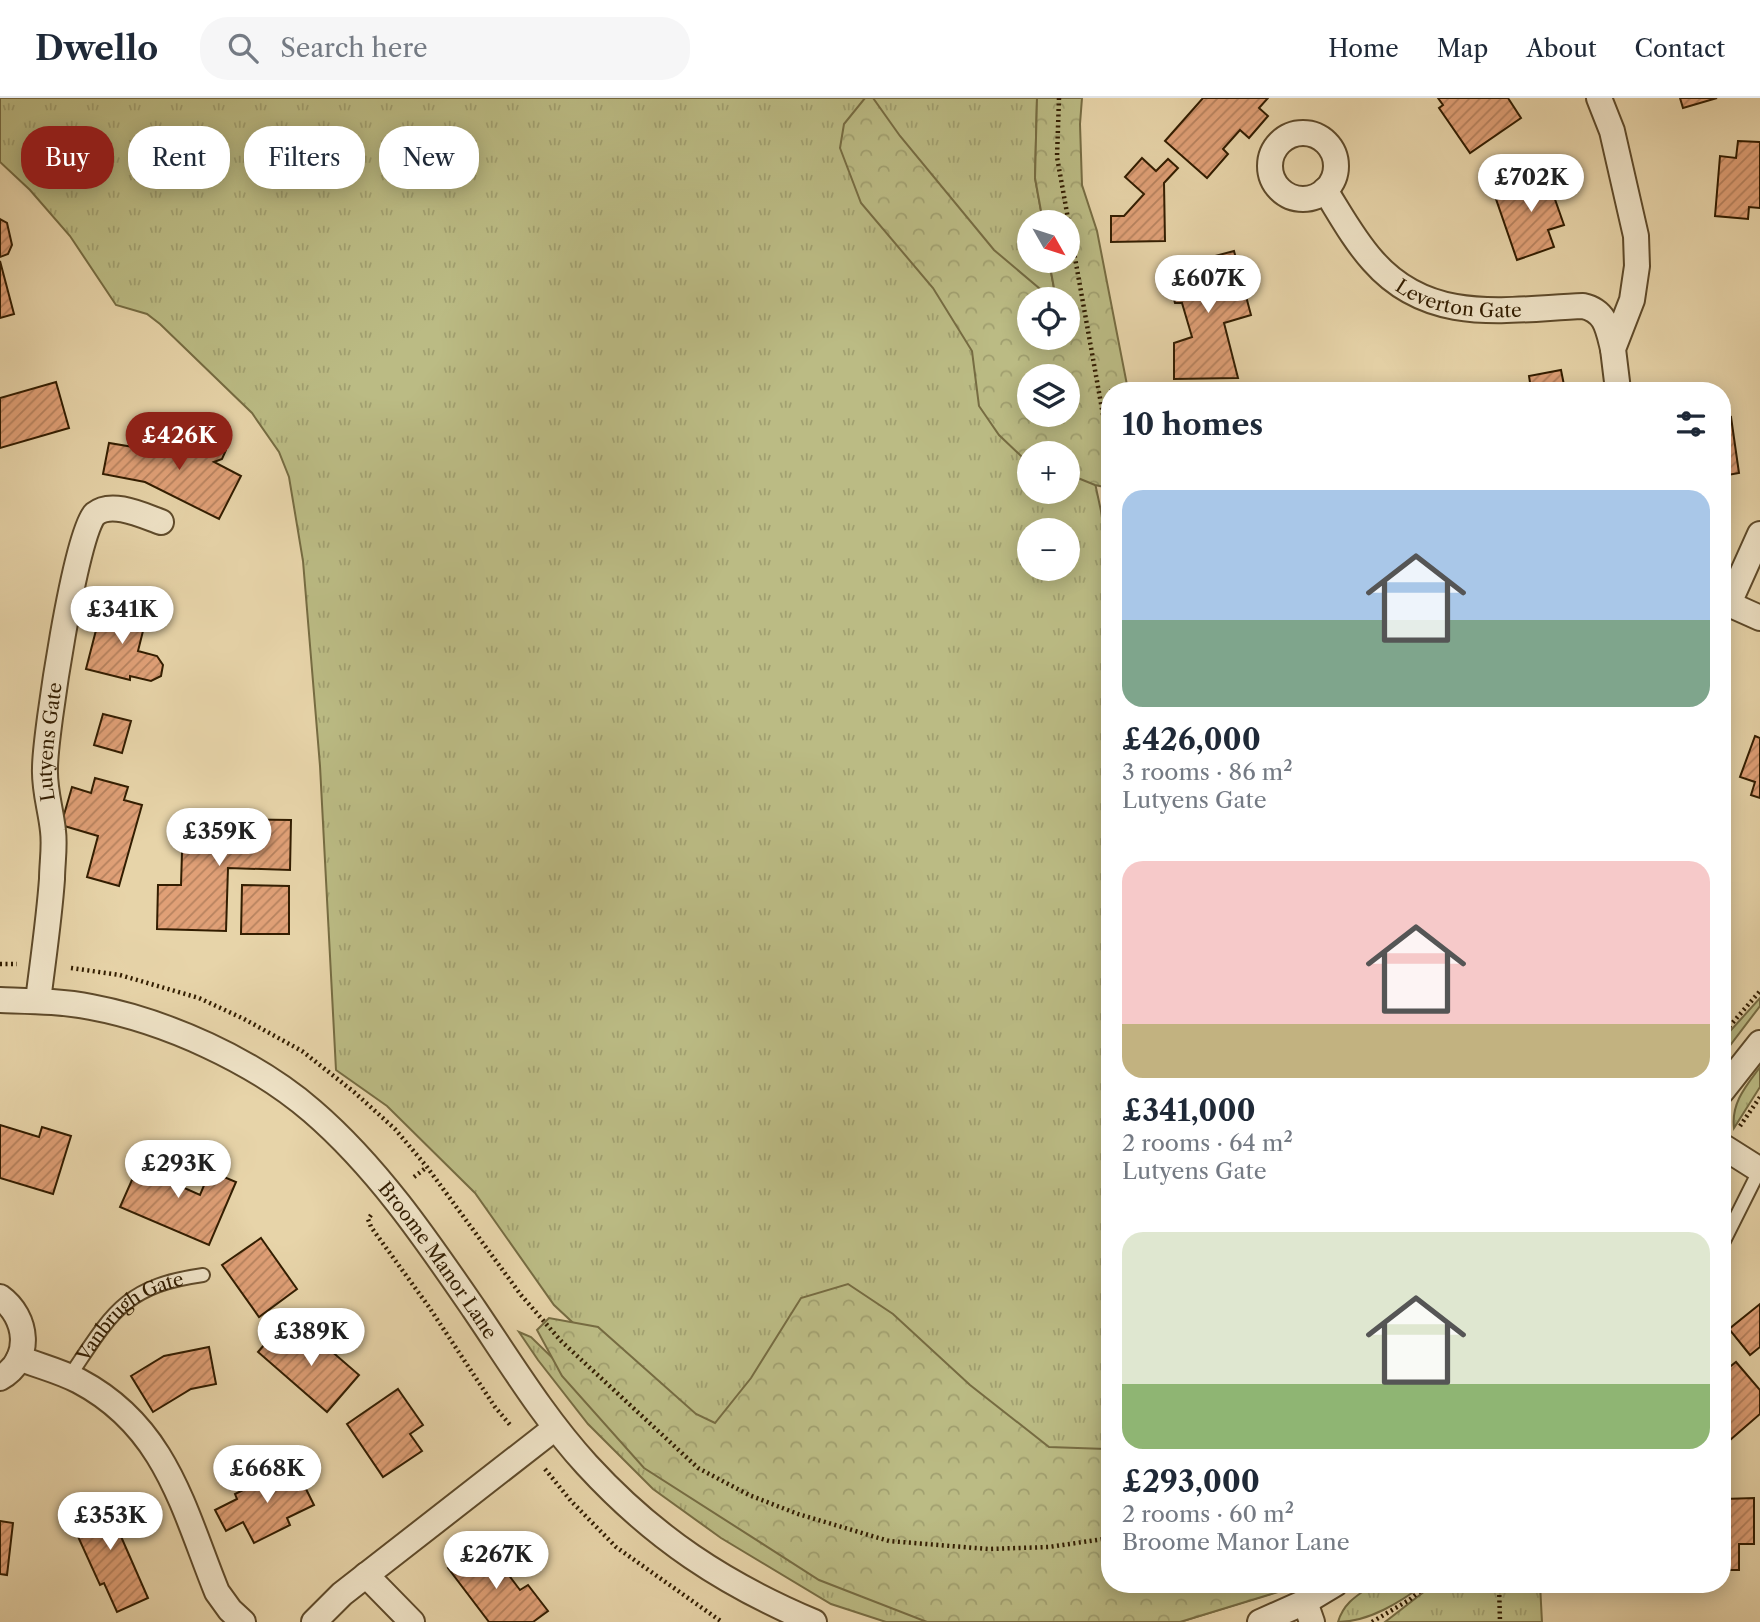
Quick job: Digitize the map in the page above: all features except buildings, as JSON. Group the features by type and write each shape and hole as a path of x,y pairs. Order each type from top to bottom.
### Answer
{"street":[{"name":"Leverton Gate","path":"1599,98 1612,131 1636,236 1637,266 1632,300 1613,349"},
{"name":"Leverton Gate","path":"1325,190 1372,261 1408,290 1432,302 1482,312 1583,306 1594,308 1606,320 1617,382"},
{"name":"Lutyens Gate","path":"38,1001 50,909 53,832 45,789 48,731 77,559 89,522 104,509 122,510 161,522"},
{"path":"1731,592 1760,534"},
{"path":"1731,604 1760,618"},
{"name":"Broome Manor Lane","path":"0,1000 91,1007 143,1021 185,1036 266,1077 311,1110 391,1193 555,1428 617,1497 660,1535 724,1578 769,1603 814,1622"},
{"path":"1731,1080 1760,1043"},
{"path":"1731,1152 1760,1170"},
{"path":"0,1297 18,1314 24,1339 15,1365 0,1378"},
{"name":"Vanbrugh Gate","path":"19,1358 69,1377 116,1406 136,1424 166,1466 217,1592 243,1622"},
{"path":"314,1622 342,1594 555,1428"},
{"path":"366,1575 412,1622"},
{"path":"1260,1622 1308,1612 1326,1593"}],"lane":[{"path":"1731,1227 1760,1170"},
{"name":"Vanbrugh Gate","path":"69,1377 104,1325 124,1303 140,1292 177,1279 203,1275"}],"path":[{"path":"1059,98 1057,157 1101,404"},
{"path":"0,964 42,965 120,975 199,998 302,1051 395,1129 427,1167 521,1295 561,1341 698,1468 750,1496 798,1514 889,1541 988,1549 1049,1547 1101,1539"},
{"path":"1731,1025 1760,991"},
{"path":"1372,1622 1418,1593"},
{"path":"1499,1593 1500,1622"}],"green space":[{"path":"0,98 1037,98 1035,178 1041,210 1017,210 1017,273 1051,273 1054,287 1017,287 1017,350 1067,350 1070,364 1017,364 1017,427 1080,427 1080,413 1101,511 1101,1517 706,1447 554,1305 475,1193 387,1106 336,1070 320,766 303,561 289,477 279,452 252,413 160,324 147,314 116,305 70,236 29,189 114,189 114,126 21,126 21,182 0,162"},
{"path":"865,98 873,98 900,136 994,250 1017,269 1017,273 1021,273 1038,287 1017,287 1017,350 1080,350 1080,287 1054,287 1051,273 1080,273 1080,210 1041,210 1035,178 1037,98 1082,98 1082,185 1097,231 1126,382 1101,382 1101,486 1080,479 1080,441 1017,441 1017,452 999,435 979,406 972,351 933,288 861,203 840,148 844,124"},
{"path":"1760,998 1760,1006 1731,1044 1731,1030"},
{"path":"1760,1067 1760,1087 1734,1128 1737,1103"},
{"path":"848,1284 893,1314 970,1385 1049,1447 1101,1449 1101,1593 1275,1593 1180,1622 927,1622 819,1580 644,1468 562,1376 537,1330 549,1318 598,1327 696,1414 715,1423 751,1378 801,1298"},
{"path":"519,1332 531,1337 636,1439 1101,1581 1101,1593 1273,1593 1180,1622 886,1622 831,1604 721,1538 653,1489 588,1424"},
{"path":"1361,1593 1412,1593 1373,1615 1338,1622 1348,1604"},
{"path":"1422,1593 1540,1593 1542,1622 1385,1622"}]}
